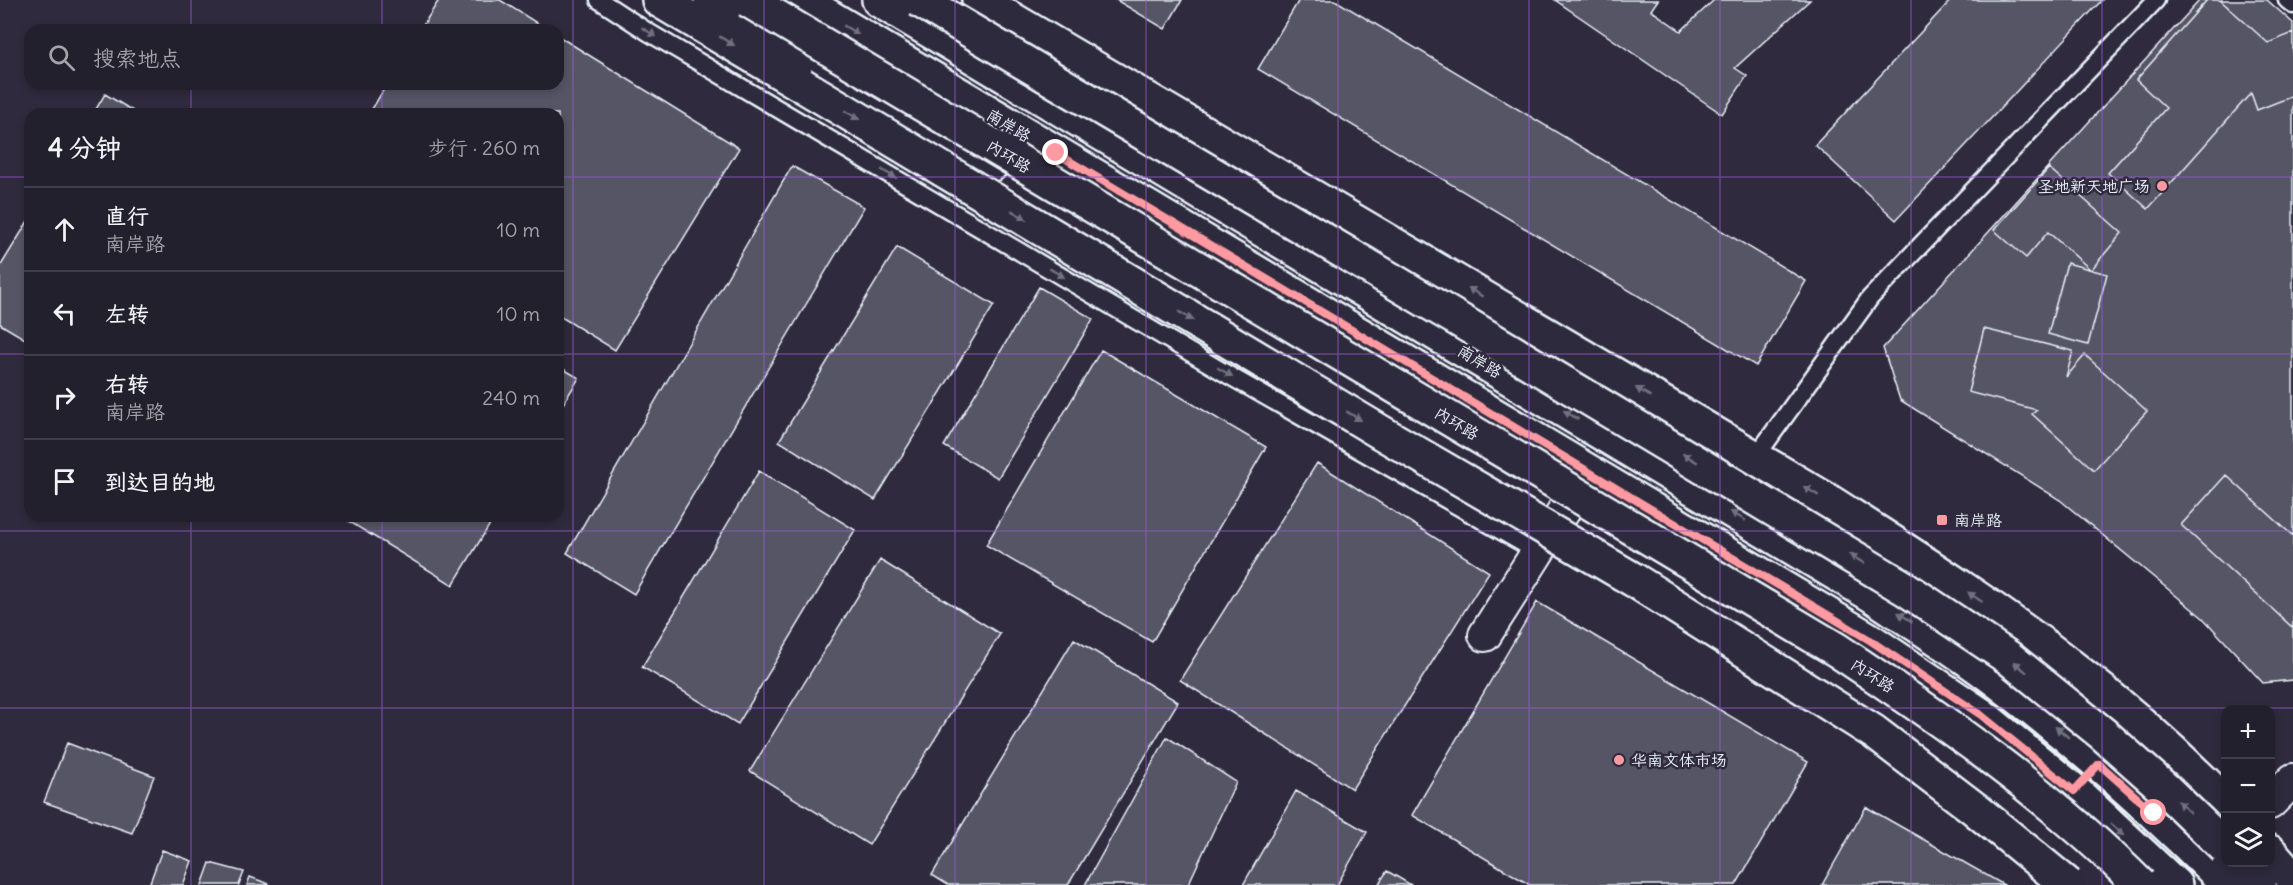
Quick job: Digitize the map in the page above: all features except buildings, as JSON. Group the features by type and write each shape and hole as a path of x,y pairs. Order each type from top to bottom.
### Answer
{"main road":[{"path":"659,0 1382,433 1634,580 1874,732 1975,809 2068,885"},
{"path":"711,0 1570,501 1749,608 1946,739 2056,826 2121,885"},
{"name":"内环路","path":"748,0 1837,650 1920,705 1996,760 2066,817 2162,884"},
{"name":"南岸路","path":"801,0 1868,639 1981,715 2074,791 2162,884"},
{"name":"南岸路","path":"879,0 1872,595 1998,682 2099,764 2218,849 2229,885"},
{"path":"919,0 1459,320 1906,589 2009,658 2078,714 2165,789 2218,849"},
{"path":"979,0 1834,505 2010,621 2072,666 2138,721 2221,799"},
{"path":"1137,201 1198,286"},
{"path":"2275,857 2293,878"},
{"path":"2243,867 2259,885"}],"street":[{"path":"1485,635 1570,501"},
{"path":"2074,791 2138,721"},
{"path":"2275,799 2293,780"},
{"path":"2162,884 2218,849"}],"lane":[{"path":"599,0 658,38 1190,351 1538,552"},
{"path":"1755,458 1870,298 2156,0"},
{"path":"2287,0 2293,5"}],"place":[{"name":"圣地新天地广场","path":"2162,186"},
{"name":"南岸路","path":"1942,520"},
{"name":"华南文体市场","path":"1619,760"}],"route":[{"path":"1056,153 1868,639 1981,715 2074,791 2099,764 2154,813"}]}
